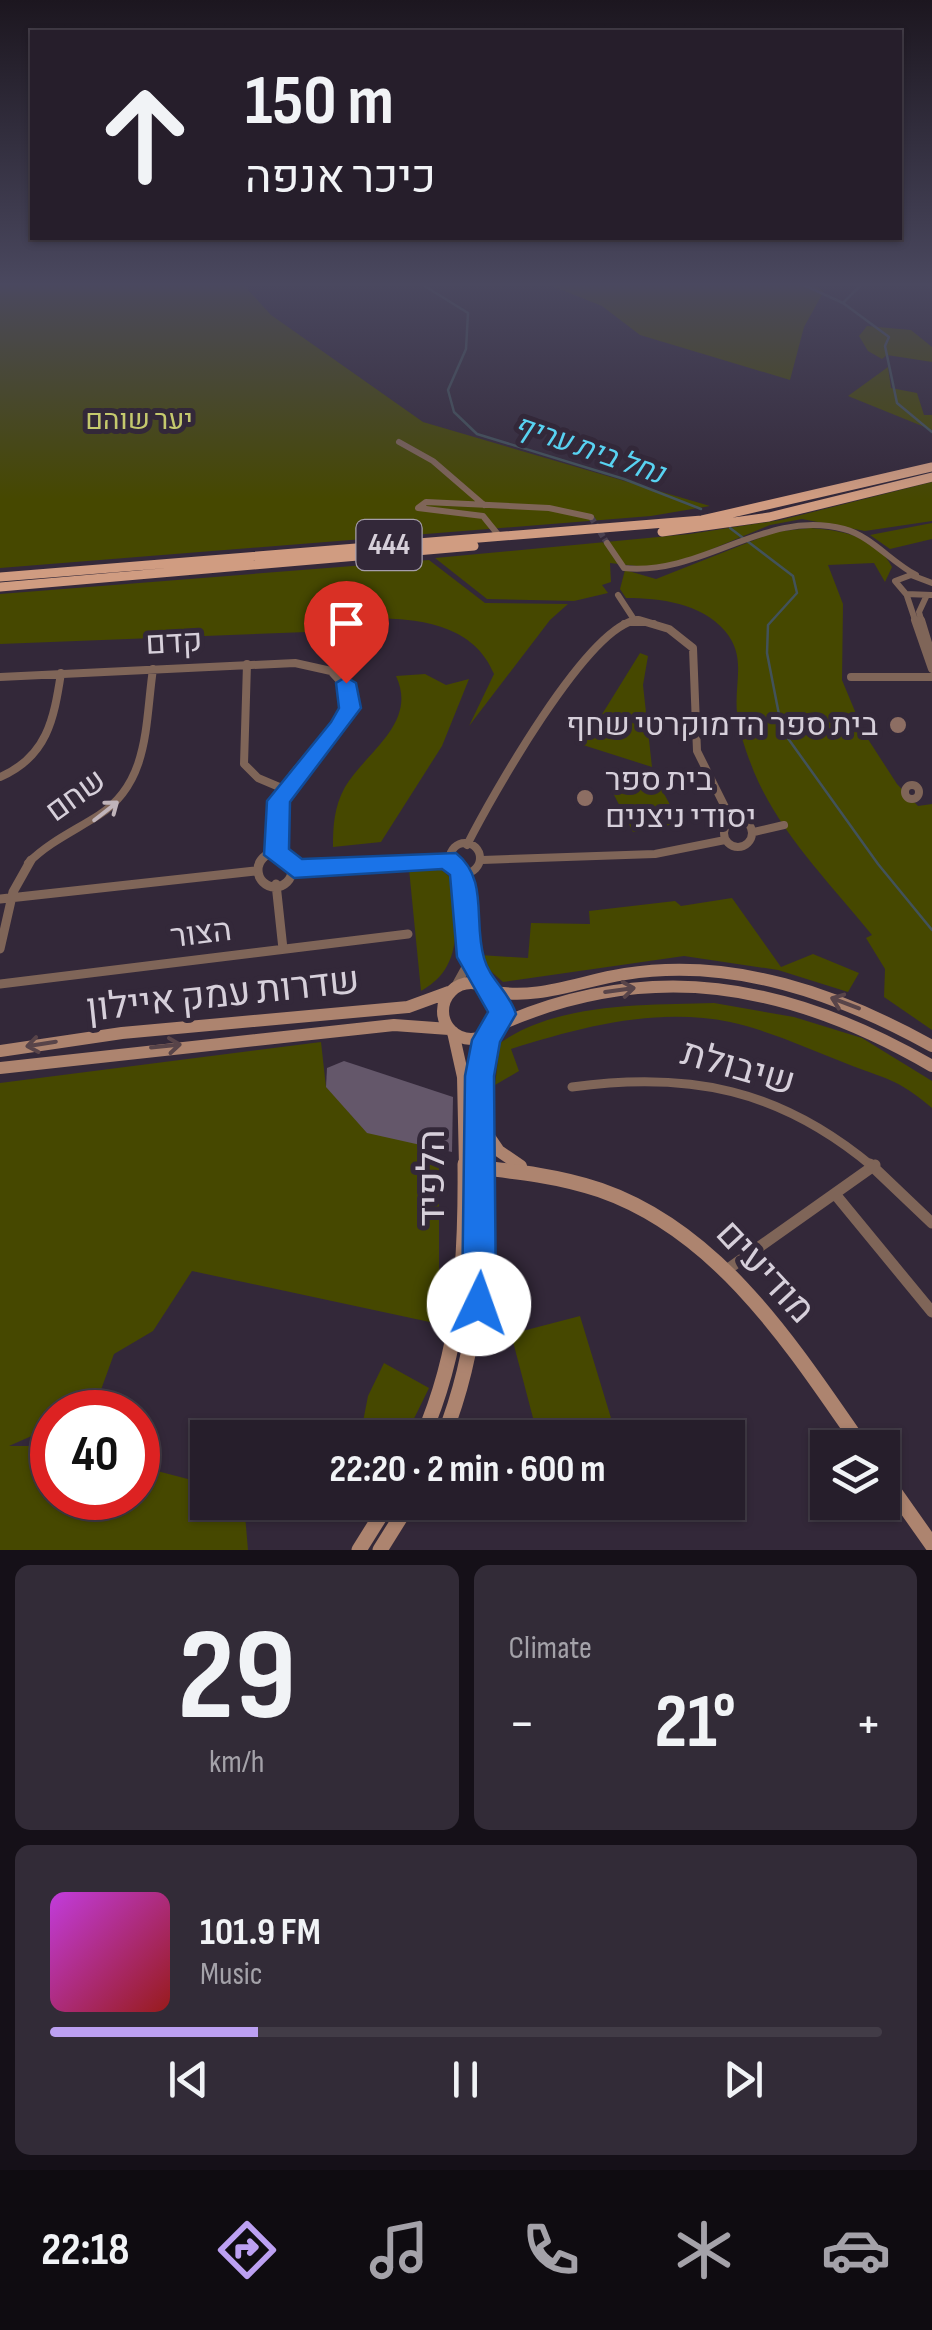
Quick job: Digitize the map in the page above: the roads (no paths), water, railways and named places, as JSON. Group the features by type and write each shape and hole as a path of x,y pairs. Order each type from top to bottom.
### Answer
{"main road":[{"name":"444","path":"0,577 715,518 932,467"},
{"name":"444","path":"0,587 696,528 780,515 932,477"},
{"path":"932,1046 827,996 714,971 646,971 531,994 489,990 472,984 452,990 440,1012 451,1031 472,1037 535,1007 595,994 645,987 714,988 759,994 836,1017 932,1066"},
{"name":"שדרות עמק איילון","path":"0,1051 122,1033 408,1007 452,990"},
{"path":"489,990 501,1006 493,1029"},
{"name":"שדרות עמק איילון","path":"0,1068 261,1036 394,1025 451,1031"},
{"name":"הלפיד","path":"430,1420 450,1372 460,1326 480,1117 481,1064 493,1029"},
{"name":"הלפיד","path":"449,1420 464,1383 477,1331 473,1167 464,1066 451,1031"},
{"path":"480,1117 482,1129 498,1151 526,1169"},
{"name":"מודיעים","path":"473,1167 526,1169 578,1181 621,1198 677,1228 728,1269 781,1332 851,1430"},
{"path":"900,1500 932,1545"},
{"path":"359,1550 378,1520"},
{"path":"380,1550 399,1520"}],"street":[{"path":"400,442 465,485 484,505"},
{"path":"500,536 483,516 418,508 426,502 549,508 591,517"},
{"path":"607,542 624,568 647,573 760,532 798,523 839,527 875,543 896,563 930,581"},
{"path":"851,677 932,673 912,604 895,584 896,563"},
{"path":"897,578 916,576"},
{"path":"904,593 929,596 920,612 932,656"},
{"path":"618,595 636,621"},
{"path":"467,846 504,776 616,626 636,621 676,631 693,648 698,750 732,821"},
{"path":"247,664 244,764 258,778 284,788 276,812 276,855"},
{"name":"קדם","path":"0,678 247,664 312,665 331,670 346,683 350,708 340,726 284,788"},
{"name":"שחם","path":"0,949 13,898 30,860 99,818 120,800 136,778 153,670"},
{"path":"0,777 30,764 43,748 61,674"},
{"path":"919,790 932,786"},
{"path":"462,872 474,870 482,860 640,855 725,840 746,845 754,840 754,832 744,823 732,821 721,829 725,840"},
{"path":"754,832 784,825"},
{"path":"447,860 455,847 467,846 479,851 482,860"},
{"path":"276,855 290,858 294,868 289,879 276,884 264,883 255,870 260,862 276,855"},
{"path":"294,868 447,860 462,872 470,957 489,990"},
{"path":"0,899 255,870"},
{"path":"276,884 283,949"},
{"name":"הצור","path":"0,984 408,934"},
{"path":"452,990 470,957"},
{"name":"שיבולת","path":"572,1087 649,1075 710,1083 787,1109 875,1165 932,1223"},
{"path":"728,1269 875,1165"},
{"path":"834,1194 932,1312"}],"waterway":[{"name":"נחל בית עריף","path":"464,354 448,390 454,412 477,434 624,479 701,509"},
{"path":"887,354 897,403 932,432"},
{"name":"נחל בית עריף","path":"730,528 793,576 797,593 768,625 767,653 782,730 878,864 932,930"}],"tunnel":[{"path":"591,517 607,543"}],"place":[{"name":"בית ספר הדמוקרטי שחף","path":"898,725"},
{"name":"בית ספר יסודי ניצנים","path":"585,798"}],"park label":[{"name":"יער שוהם","path":"139,420"}]}
